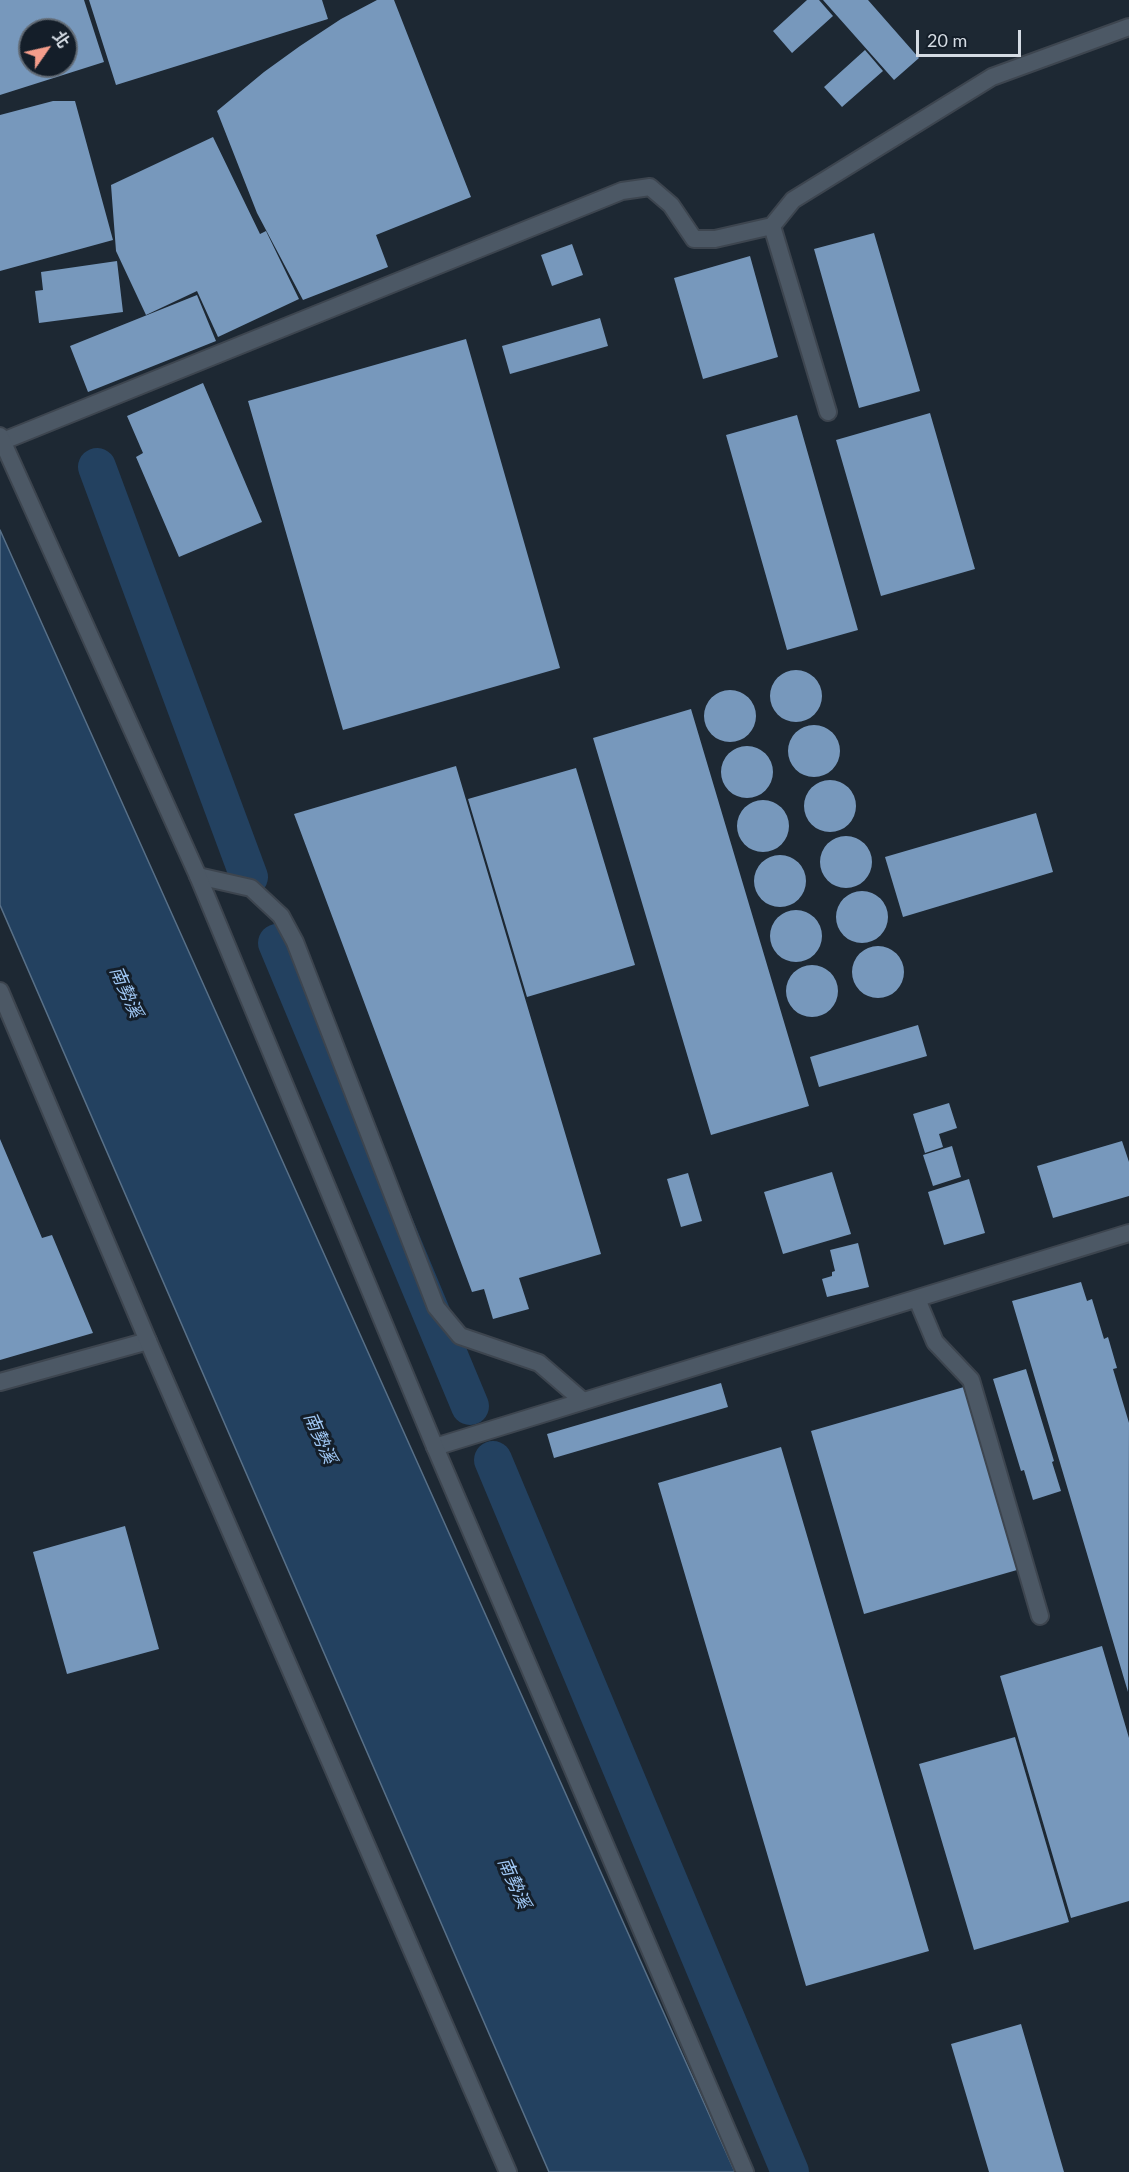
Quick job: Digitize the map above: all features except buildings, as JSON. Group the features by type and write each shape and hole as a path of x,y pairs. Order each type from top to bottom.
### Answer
{"street":[{"path":"745,2172 435,1447 198,876 1,438 622,191 650,187 671,205 694,239 715,239 772,226 793,200 992,77 1129,27"},
{"path":"772,226 828,412"},
{"path":"198,876 251,888 281,916 295,942 436,1307 459,1336 539,1363 583,1401"},
{"path":"0,991 148,1341 508,2172"},
{"path":"435,1447 1129,1233"},
{"path":"917,1299 935,1342 971,1380 1040,1616"},
{"path":"0,1382 148,1341"}],"water":[{"name":"南勢溪","path":"0,530 735,2172 549,2172 0,905"}],"waterway":[{"path":"97,467 249,877"},
{"path":"277,943 470,1406"},
{"path":"493,1460 790,2172"}]}
